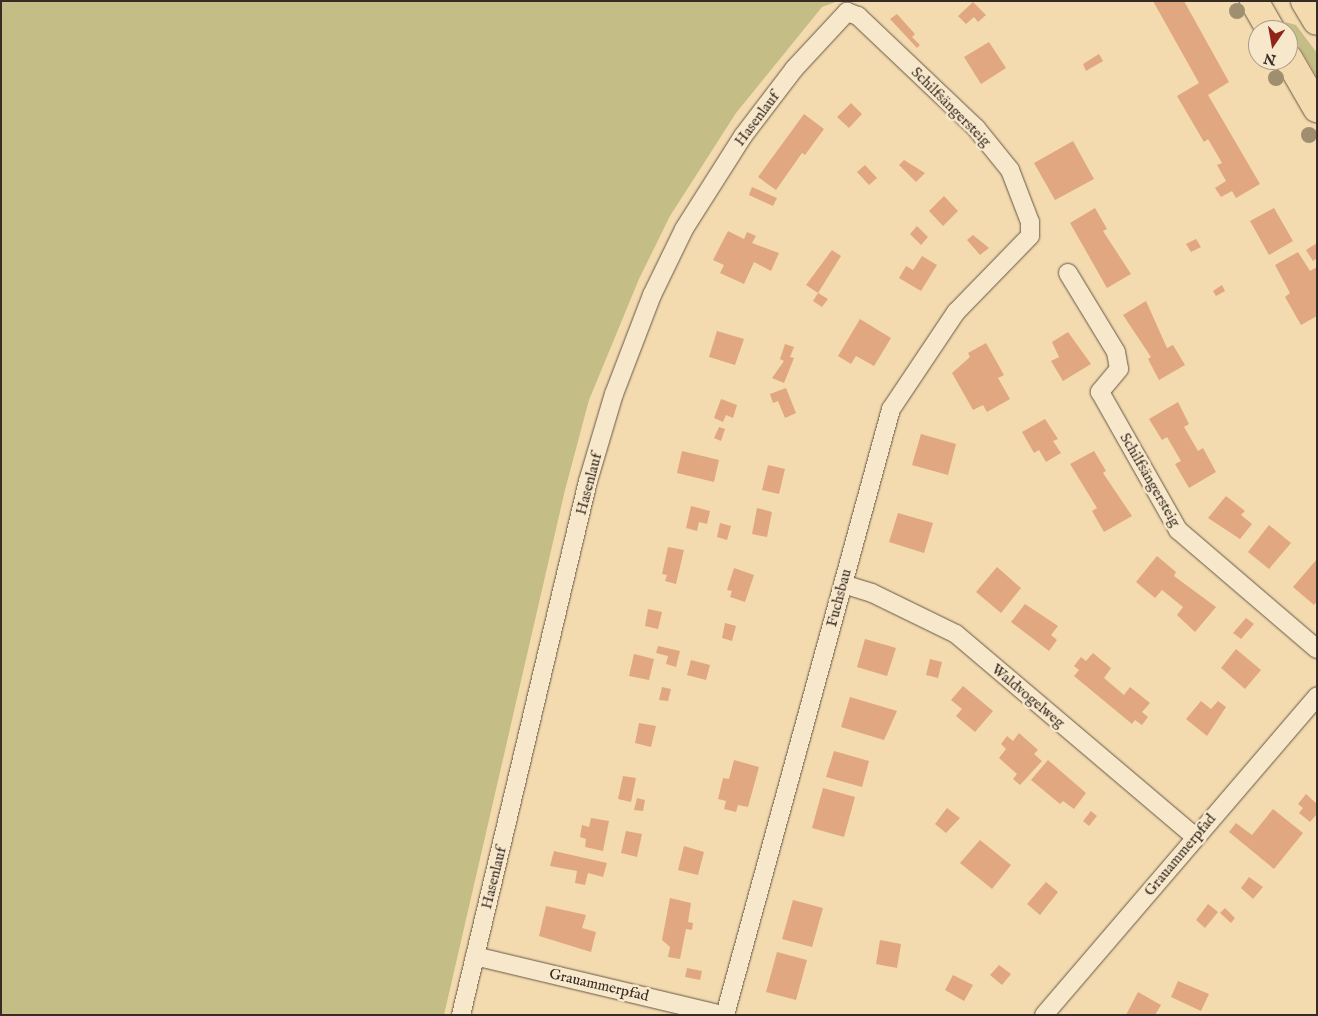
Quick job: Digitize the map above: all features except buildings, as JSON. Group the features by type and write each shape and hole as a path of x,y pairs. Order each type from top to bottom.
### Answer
{"main road":[{"path":"1254,1 1265,20"},
{"path":"1305,1 1317,21"},
{"path":"1295,70 1317,108"}],"street":[{"name":"Schilfsängersteig","path":"847,12 858,16 976,128 1010,170 1030,222"},
{"name":"Hasenlauf","path":"461,1015 588,481 614,394 652,294 684,229 743,136 794,70 847,12"},
{"name":"Fuchsbau","path":"724,1015 891,409 956,312 1025,246 1030,236 1030,222"},
{"name":"Schilfsängersteig","path":"1068,273 1116,352 1119,369 1100,392 1178,530 1317,649"},
{"name":"Waldvogelweg","path":"843,584 872,593 956,634 1195,837"},
{"name":"Grauammerpfad","path":"1044,1015 1317,696"},
{"name":"Grauammerpfad","path":"475,956 724,1015"}],"shaded area":[{"path":"1,1 838,1 822,7 736,113 670,216 639,279 589,400 565,490 444,1015 1,1015"},
{"path":"1298,28 1317,53 1317,77 1298,44"}]}
